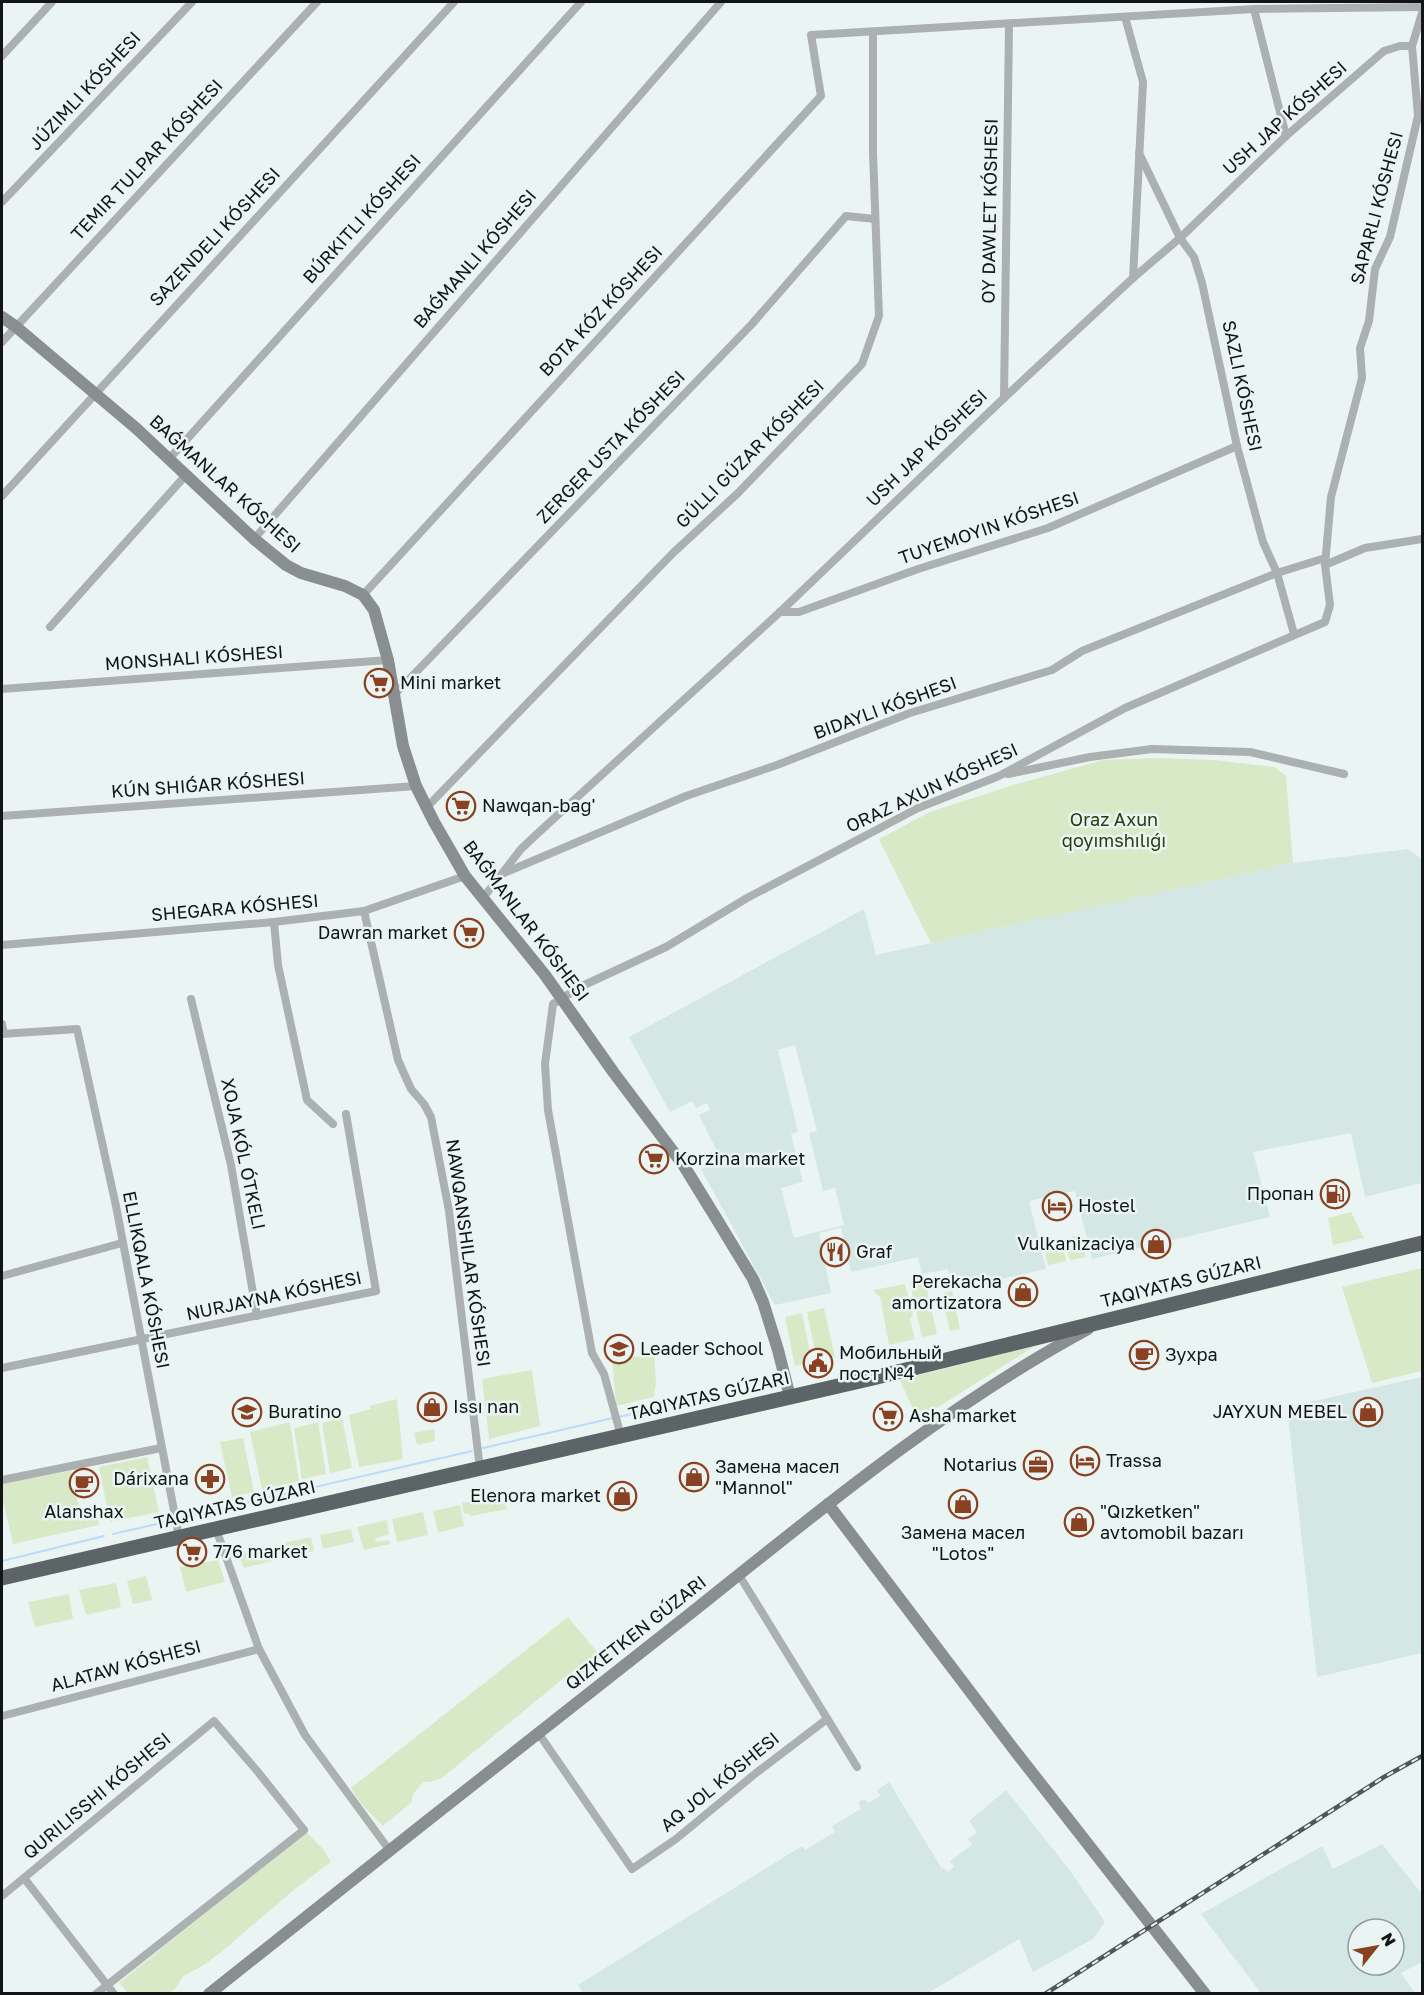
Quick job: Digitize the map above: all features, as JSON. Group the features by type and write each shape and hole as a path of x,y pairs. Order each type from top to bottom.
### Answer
{"highway":[{"path":"2,1578 790,1397 1422,1243"}],"street":[{"path":"2,56 52,2"},
{"name":"JÚZIMLI KÓSHESI","path":"2,202 192,2"},
{"name":"TEMIR TULPAR KÓSHESI","path":"2,342 317,2"},
{"name":"SAZENDELI KÓSHESI","path":"2,496 454,2"},
{"name":"BÚRKITLI KÓSHESI","path":"169,459 581,2"},
{"path":"254,539 721,2"},
{"path":"873,32 1254,9 1422,7"},
{"path":"1254,9 1286,136"},
{"path":"1325,561 1330,497 1362,378 1360,348 1369,321 1375,269 1390,237 1418,116 1412,46 1422,14"},
{"path":"1125,17 1143,82 1134,278"},
{"name":"OY DAWLET KÓSHESI","path":"1004,398 1009,25"},
{"name":"BOTA KÓZ KÓSHESI","path":"363,595 821,96 811,35 873,32"},
{"name":"GÚLLI GÚZAR KÓSHESI","path":"427,807 673,553 738,493 862,364 879,316 873,153 873,32"},
{"name":"USH JAP KÓSHESI","path":"483,898 521,849 538,832 780,612 1004,398 1180,238 1286,136 1384,51 1400,46 1412,46"},
{"path":"1139,153 1180,238 1194,257 1263,542 1276,573 1294,634"},
{"name":"ZERGER USTA KÓSHESI","path":"393,696 752,324 846,216 875,219"},
{"name":"BAǴMANLAR KÓSHESI","path":"2,317 137,429 254,539 286,565 301,573 345,586 363,595 374,610 388,660 403,746 416,786 427,807 465,876 526,950 684,1166 742,1260 763,1302 790,1397"},
{"path":"780,612 799,612 918,569 1048,528 1238,446"},
{"path":"50,627 186,475"},
{"path":"503,873 686,796 777,765 909,713 1052,670 1082,651 1276,573 1365,548 1422,539"},
{"name":"ORAZ AXUN KÓSHESI","path":"561,999 580,987 666,947 747,898 918,808 999,776 1117,712 1325,622 1330,605 1325,561"},
{"path":"2,689 388,660"},
{"path":"999,776 1090,757 1152,749 1250,752 1344,774"},
{"path":"2,816 416,786"},
{"name":"SHEGARA KÓSHESI","path":"2,945 274,922 364,911 465,876"},
{"path":"364,911 398,1060 411,1089 424,1104 431,1117 449,1211 480,1469"},
{"path":"274,922 278,965 307,1100 333,1124"},
{"name":"XOJA KÓL ÓTKELI","path":"191,999 231,1165 257,1316"},
{"path":"561,999 553,1004 544,1064 548,1110 592,1353 604,1374 621,1436"},
{"name":"ELLIKQALA KÓSHESI","path":"2,1030 76,1029 116,1206 179,1537"},
{"name":"NURJAYNA KÓSHESI","path":"2,1368 376,1291 346,1114"},
{"path":"2,1276 122,1243"},
{"path":"209,1994 828,1504 972,1398 1101,1322"},
{"path":"2,1480 161,1448"},
{"path":"828,1504 1012,1747 1205,1994"},
{"path":"216,1529 259,1649 305,1735 390,1851"},
{"path":"739,1575 857,1767"},
{"name":"ALATAW KÓSHESI","path":"2,1716 259,1649"},
{"name":"AQ JOL KÓSHESI","path":"539,1734 632,1869 676,1839 756,1773 827,1719"},
{"path":"2,1896 214,1721 304,1830 96,1994"},
{"path":"24,1878 114,1994"}],"shaded area":[{"path":"1408,849 1422,859 1422,1183 1365,1197 1351,1133 1253,1152 1270,1217 1092,1259 1075,1191 1029,1201 1046,1269 952,1290 948,1269 922,1274 918,1257 851,1272 841,1228 819,1233 831,1293 775,1305 701,1169 721,1159 699,1115 710,1110 707,1103 696,1108 692,1101 670,1112 629,1037 864,909 876,955 1293,863","holes":["795,1045 817,1131 809,1133 823,1191 835,1188 844,1225 794,1238 781,1188 803,1182 791,1134 798,1132 778,1050"]},
{"path":"1422,1377 1422,1653 1317,1677 1287,1407"},
{"path":"889,1782 942,1869 944,1868 947,1872 954,1867 950,1861 972,1845 968,1839 977,1832 969,1821 1006,1790 1068,1868 1105,1922 1093,1939 1033,1972 1019,1939 928,1993 584,1994 578,1985 802,1846 805,1850 835,1832 832,1826 861,1809 858,1802 864,1799 868,1803 880,1796 877,1790"},
{"path":"1382,1844 1422,1894 1422,1962 1406,1970 1406,1917 1346,1917 1346,1977 1404,1977 1415,1993 1261,1993 1201,1914 1322,1846 1333,1869"}],"green space":[{"name":"Oraz Axun qoyımshılıǵı","path":"1156,758 1214,760 1275,767 1286,776 1293,863 931,943 879,839 930,812 1013,785 1103,760"},
{"path":"1351,1212 1364,1238 1333,1245 1328,1218"},
{"path":"1081,1235 1086,1257 1070,1260 1066,1245 1072,1243 1070,1237"},
{"path":"1056,1240 1057,1247 1063,1246 1066,1261 1048,1265 1043,1243"},
{"path":"1422,1268 1422,1371 1372,1383 1342,1287"},
{"path":"925,1280 937,1334 922,1337 910,1283"},
{"path":"905,1284 913,1315 910,1319 915,1339 889,1345 880,1297 874,1290"},
{"path":"952,1291 960,1329 950,1331 942,1297 944,1293"},
{"path":"824,1308 835,1357 817,1361 807,1312"},
{"path":"802,1313 812,1362 795,1366 785,1317"},
{"path":"1035,1346 916,1421 900,1380"},
{"path":"654,1355 656,1384 654,1397 616,1406 612,1359"},
{"path":"532,1370 540,1426 489,1439 482,1379"},
{"path":"397,1399 403,1459 359,1467 349,1415 371,1409 369,1406"},
{"path":"342,1418 352,1468 330,1473 322,1423"},
{"path":"290,1422 299,1481 262,1490 250,1432"},
{"path":"318,1422 326,1474 302,1479 294,1428"},
{"path":"434,1429 435,1441 417,1445 414,1433"},
{"path":"243,1438 254,1492 232,1497 220,1442"},
{"path":"147,1457 159,1512 110,1522 99,1467"},
{"path":"71,1471 79,1508 96,1505 99,1525 13,1544 2,1497 2,1484"},
{"path":"503,1496 507,1509 471,1516 464,1514 462,1503"},
{"path":"460,1505 464,1526 438,1533 433,1511"},
{"path":"423,1512 428,1535 397,1542 392,1519"},
{"path":"387,1520 389,1534 375,1539 376,1542 389,1540 390,1544 364,1550 357,1527"},
{"path":"351,1529 354,1542 323,1549 320,1535"},
{"path":"311,1537 314,1551 284,1558 280,1544"},
{"path":"268,1547 272,1561 244,1568 238,1554"},
{"path":"218,1560 225,1582 186,1592 180,1567"},
{"path":"146,1576 152,1600 133,1604 127,1581"},
{"path":"116,1583 121,1607 86,1615 79,1590"},
{"path":"69,1594 73,1619 35,1627 28,1602"},
{"path":"568,1617 597,1652 594,1657 564,1678 442,1778 423,1782 413,1794 412,1802 383,1826 362,1805 351,1788"},
{"path":"306,1832 323,1849 331,1862 295,1889 220,1953 201,1967 183,1976 176,1988 169,1993 128,1993 119,1983"}],"waterway":[{"path":"619,1417 718,1394"},
{"path":"483,1448 613,1418"},
{"path":"180,1518 472,1451"},
{"path":"113,1534 170,1521"},
{"path":"2,1561 104,1536"}],"railway":[{"path":"1045,1994 1384,1777 1422,1756"}],"place":[{"name":"Mini market","path":"379,683"},
{"name":"Nawqan-bag'","path":"461,806"},
{"name":"Dawran market","path":"469,933"},
{"name":"Korzina market","path":"654,1159"},
{"name":"Пропан","path":"1335,1194"},
{"name":"Hostel","path":"1057,1206"},
{"name":"Vulkanizaciya","path":"1156,1244"},
{"name":"Graf","path":"835,1252"},
{"name":"Perekacha amortizatora","path":"1023,1292"},
{"name":"Leader School","path":"619,1349"},
{"name":"Зухра","path":"1144,1355"},
{"name":"Мобильный пост №4","path":"818,1363"},
{"name":"Issı nan","path":"432,1407"},
{"name":"Buratino","path":"247,1412"},
{"name":"JAYXUN MEBEL","path":"1368,1412"},
{"name":"Asha market","path":"888,1416"},
{"name":"Trassa","path":"1085,1461"},
{"name":"Notarius","path":"1038,1465"},
{"name":"Замена масел \"Mannol\"","path":"694,1477"},
{"name":"Dárixana","path":"210,1479"},
{"name":"Alanshax","path":"84,1483"},
{"name":"Elenora market","path":"622,1496"},
{"name":"Замена масел \"Lotos\"","path":"963,1504"},
{"name":"\"Qızketken\" avtomobil bazarı","path":"1079,1522"},
{"name":"776 market","path":"192,1552"}]}
